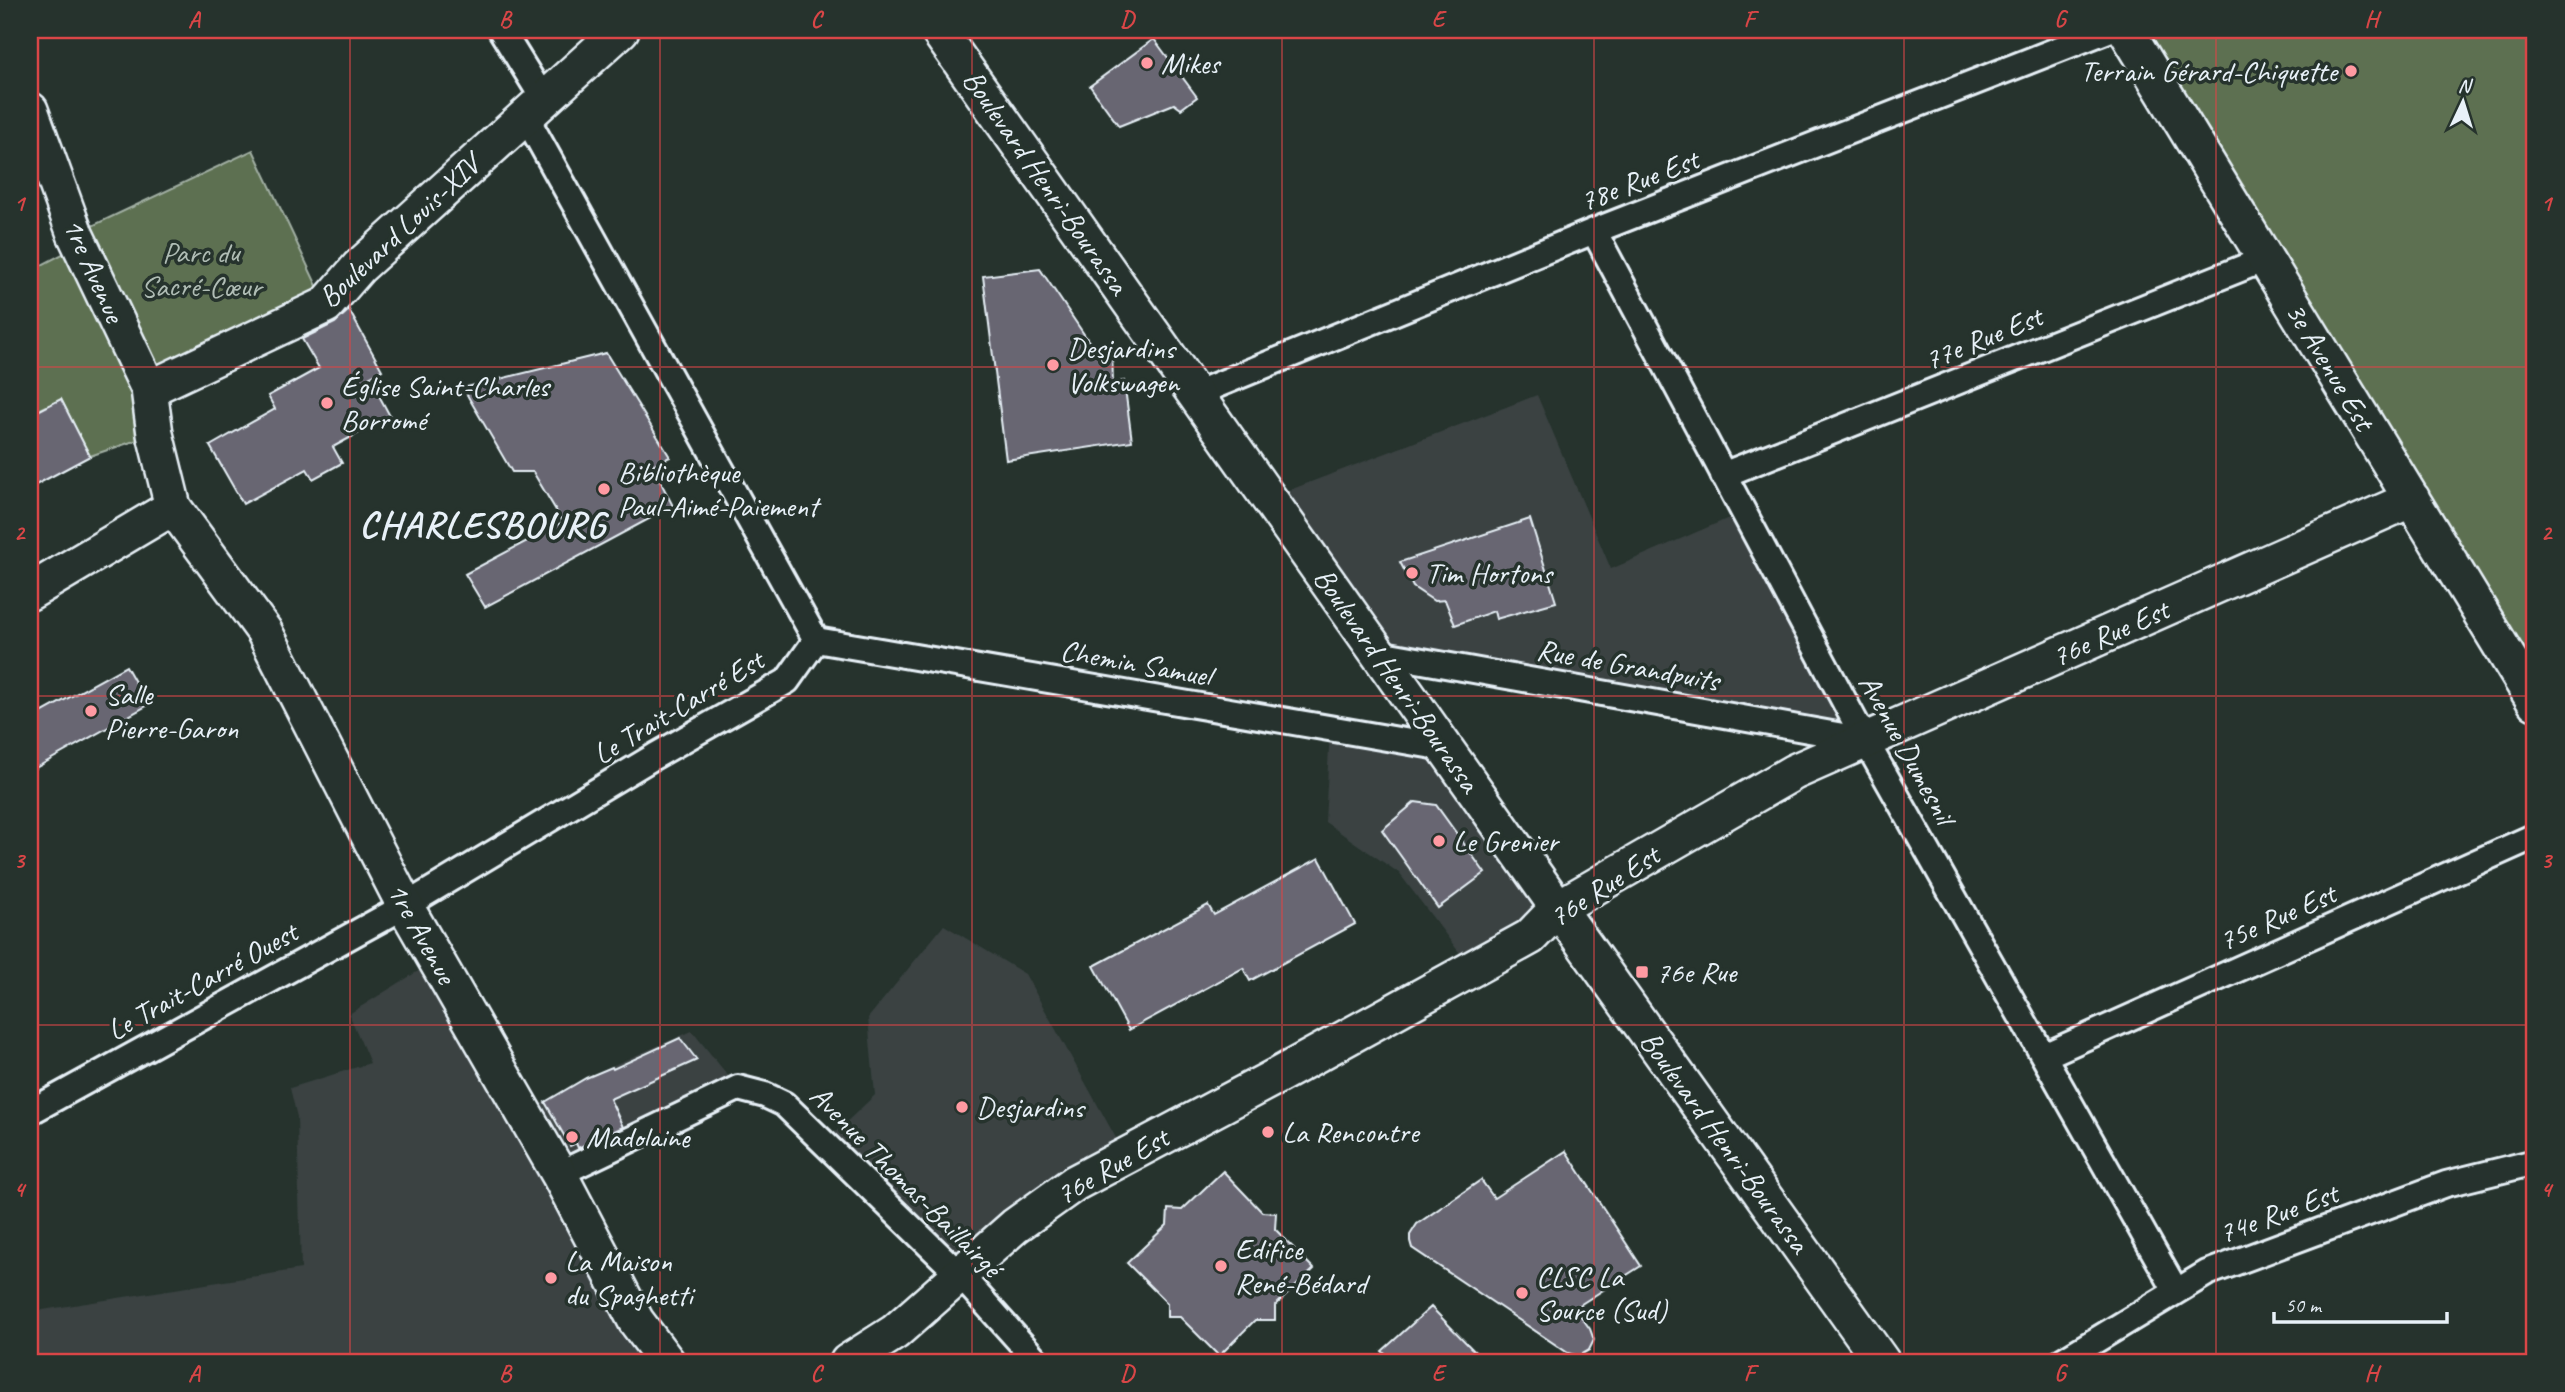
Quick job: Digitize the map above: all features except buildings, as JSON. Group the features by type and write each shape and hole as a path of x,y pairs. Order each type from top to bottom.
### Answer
{"street":[{"path":"501,30 534,107 816,640"},
{"name":"Boulevard Louis-XIV","path":"149,389 326,305 359,267 621,30"},
{"name":"Boulevard Henri-Bourassa","path":"938,30 1882,1362"},
{"name":"78e Rue Est","path":"1195,394 1594,231 2108,30"},
{"name":"3e Avenue Est","path":"2126,30 2535,702"},
{"name":"1re Avenue","path":"30,110 75,234 149,389 155,434 173,507 264,631 405,906 559,1174 636,1321 667,1362"},
{"name":"Avenue Dumesnil","path":"1594,231 1865,740 2176,1291"},
{"name":"77e Rue Est","path":"1723,475 2265,259"},
{"name":"76e Rue Est","path":"848,1362 895,1332 1015,1226 1075,1183 1530,937 1558,908 1794,772 2412,499"},
{"path":"30,592 173,507"},
{"name":"Chemin Samuel","path":"816,640 1445,748"},
{"name":"Le Trait-Carré Est","path":"405,906 655,756 787,681 816,640"},
{"name":"Rue de Grandpuits","path":"1378,653 1865,740"},
{"name":"75e Rue Est","path":"2044,1056 2535,836"},
{"name":"Le Trait-Carré Ouest","path":"30,1112 405,906"},
{"name":"Avenue Thomas-Baillairgé","path":"559,1174 738,1087 765,1095 784,1104 961,1276 1038,1362"},
{"name":"74e Rue Est","path":"2060,1362 2207,1273 2446,1184 2535,1161"}],"shaded area":[{"path":"1537,395 1611,569 1743,512 1865,740 1378,653 1269,498"},
{"path":"1330,729 1445,748 1558,908 1471,968 1399,873 1325,822"},
{"path":"944,925 1025,974 1126,1156 961,1276 824,1143 875,1095 868,1018"},
{"path":"436,960 524,1113 602,1070 692,1031 738,1088 560,1174 660,1362 30,1362 30,1312 301,1269 297,1117 290,1088 370,1063 349,1014"}],"green space":[{"path":"2126,30 2535,30 2535,702"},
{"name":"Parc du Sacré-Cœur","path":"253,150 326,305 149,389 155,434 90,456 61,399 30,414 30,271 80,245 75,234"}],"place":[{"name":"Mikes","path":"1147,63"},
{"name":"Terrain Gérard-Chiquette","path":"2351,71"},
{"name":"Desjardins Volkswagen","path":"1053,365"},
{"name":"Église Saint-Charles Borromé","path":"327,403"},
{"name":"Bibliothèque Paul-Aimé-Paiement","path":"604,489"},
{"name":"Tim Hortons","path":"1412,573"},
{"name":"Salle Pierre-Garon","path":"91,711"},
{"name":"Le Grenier","path":"1439,841"},
{"name":"76e Rue","path":"1642,972"},
{"name":"Desjardins","path":"962,1107"},
{"name":"La Rencontre","path":"1268,1132"},
{"name":"Madolaine","path":"572,1137"},
{"name":"Edifice René-Bédard","path":"1221,1266"},
{"name":"La Maison du Spaghetti","path":"551,1278"},
{"name":"CLSC La Source (Sud)","path":"1522,1293"}],"district":[{"name":"CHARLESBOURG","path":"483,524"}]}
